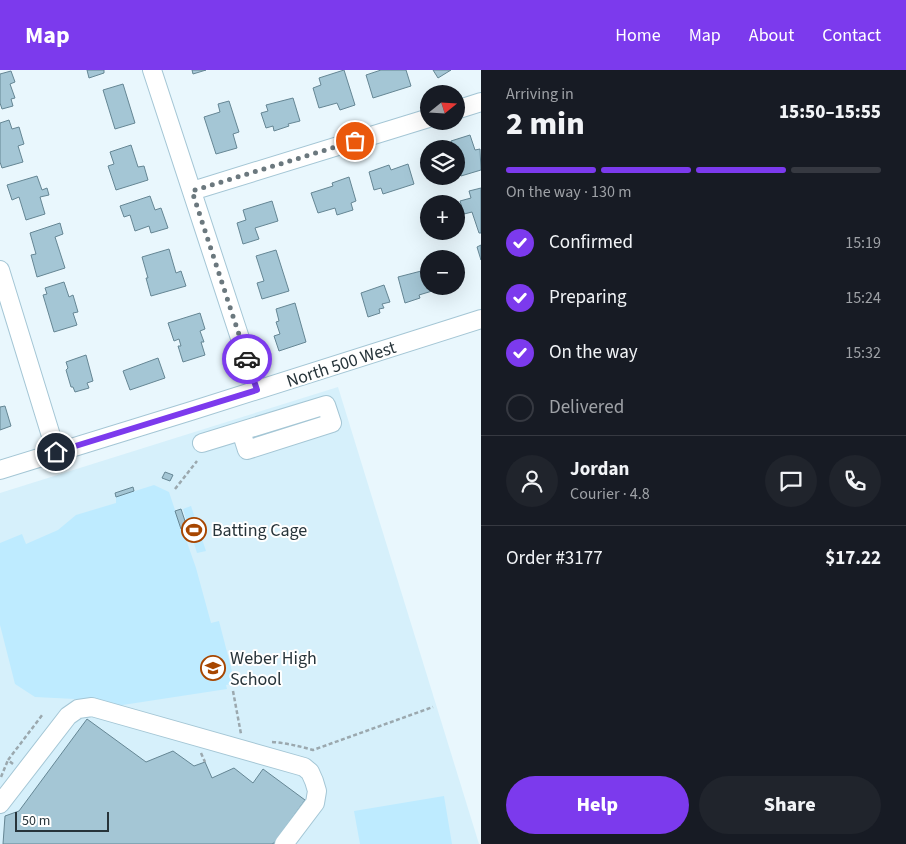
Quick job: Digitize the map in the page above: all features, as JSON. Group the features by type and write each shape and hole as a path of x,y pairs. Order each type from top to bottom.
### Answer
{"street":[{"path":"152,70 257,390"},
{"path":"465,107 481,102"},
{"path":"192,191 420,121"},
{"path":"0,270 56,452"},
{"name":"North 500 West","path":"0,470 481,319"},
{"path":"202,443 241,431"},
{"path":"0,804 68,716 78,708 92,707 304,767 310,772 317,791 314,803 284,844"}],"path":[{"path":"175,489 197,461"},
{"path":"233,691 242,741"},
{"path":"269,742 283,742 313,750 433,707"},
{"path":"0,781 8,760 43,714"},
{"path":"8,760 14,765"}],"shaded area":[{"name":"Weber High School","path":"338,387 479,844 0,844 0,493"},
{"path":"154,485 169,492 196,568 211,623 219,621 235,683 226,685 227,689 116,706 95,700 35,697 15,684 0,625 0,543 22,534 26,544 58,530 76,515 116,503 116,497"},
{"name":"Batting Cage","path":"191,506 206,551 197,553 183,509"},
{"path":"444,796 452,844 360,844 354,811"}],"building":[{"path":"87,70 104,70 104,73 89,78"},
{"path":"192,70 206,70 193,74"},
{"path":"344,70 355,105 340,110 337,103 319,108 313,88 321,85 319,78"},
{"path":"381,70 406,70 411,86 373,98 366,75"},
{"path":"433,70 451,70 438,78"},
{"path":"11,71 15,82 10,84 15,98 11,99 13,106 2,109 0,103 0,74"},
{"path":"123,84 135,123 115,129 103,90"},
{"path":"293,98 300,121 288,124 289,126 274,131 273,126 266,128 261,113 268,111 266,105"},
{"path":"229,101 239,132 233,134 237,148 216,154 204,117 220,112 218,104"},
{"path":"9,120 12,129 19,127 24,144 18,146 23,162 2,168 0,162 0,123"},
{"path":"470,135 475,150 480,149 481,170 465,175 465,140 454,140"},
{"path":"131,145 138,167 144,166 148,180 116,190 108,166 114,164 110,152"},
{"path":"408,164 414,184 383,194 381,188 374,190 369,172 389,165 391,170"},
{"path":"37,176 42,190 47,188 49,195 40,197 45,214 26,220 19,197 12,200 7,185"},
{"path":"349,177 356,201 351,203 353,210 337,215 335,208 318,213 311,193 333,186 332,183"},
{"path":"481,188 481,233 479,233 472,212 465,214 465,200 471,198 469,191"},
{"path":"150,196 155,210 161,208 168,228 151,233 149,226 135,231 130,215 124,217 120,206"},
{"path":"272,201 278,221 255,228 259,239 243,244 237,223 246,220 243,210"},
{"path":"60,223 63,234 55,237 65,268 37,277 31,255 36,254 30,233"},
{"path":"481,245 481,260 477,247"},
{"path":"169,249 176,273 181,271 186,286 151,296 142,257"},
{"path":"276,250 289,291 262,299 257,283 264,281 256,256"},
{"path":"420,271 420,298 405,303 398,277"},
{"path":"64,282 69,297 73,295 78,312 73,313 77,325 54,332 43,295 47,294 45,288"},
{"path":"384,285 390,302 382,304 384,308 379,309 380,313 368,317 361,293"},
{"path":"295,303 306,342 279,351 274,336 280,334 276,322 279,321 276,309"},
{"path":"200,313 205,329 200,331 204,342 201,342 205,355 183,362 178,346 181,346 179,339 174,341 168,323"},
{"path":"86,355 93,381 87,383 89,388 75,392 73,387 71,387 66,370 68,368 66,362"},
{"path":"158,358 165,378 130,390 123,371"},
{"path":"5,406 11,426 0,430 0,407"},
{"path":"165,472 173,475 170,481 162,478"},
{"path":"133,487 134,491 116,497 115,493"},
{"path":"181,509 187,527 181,529 175,511"},
{"path":"87,719 146,762 173,751 194,766 205,762 212,778 234,768 253,783 263,769 305,800 272,844 3,844 5,816 19,811"}],"way so far":[{"path":"247,359 192,191 355,141"}],"place":[{"name":"Batting Cage","path":"194,530"},
{"name":"Weber High School","path":"213,668"}],"route":[{"path":"56,452 257,390 247,359"}]}
